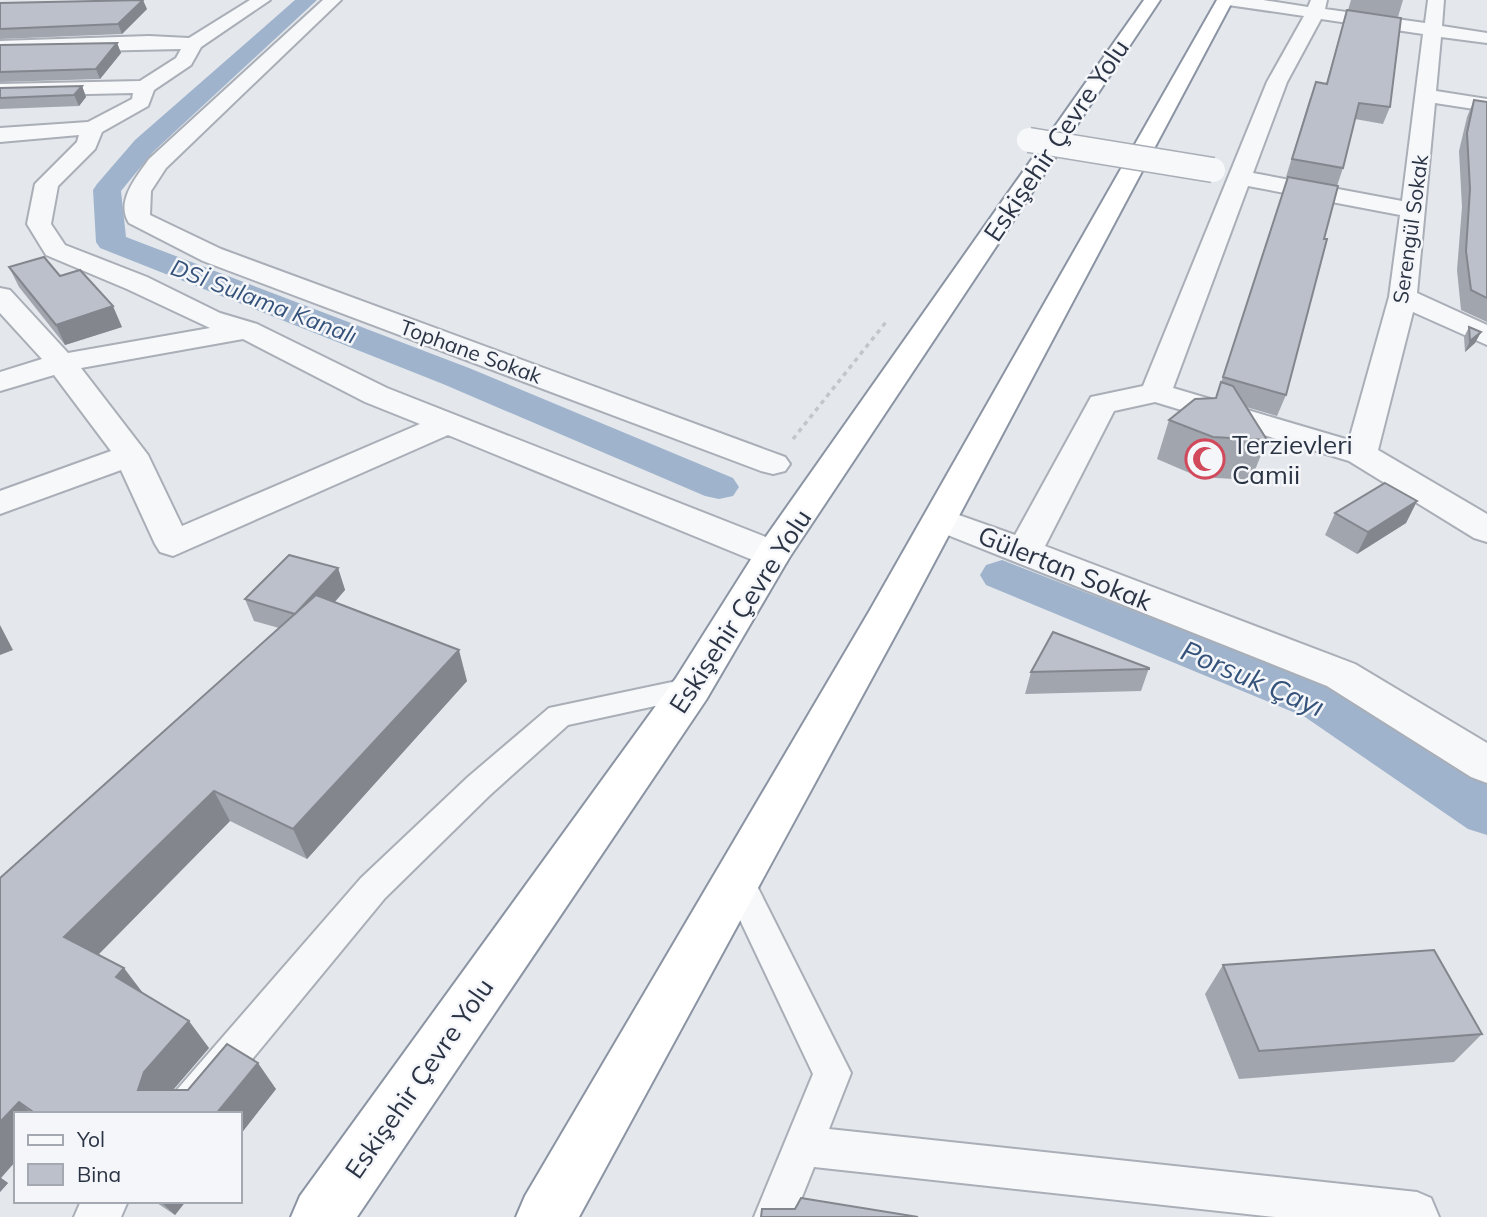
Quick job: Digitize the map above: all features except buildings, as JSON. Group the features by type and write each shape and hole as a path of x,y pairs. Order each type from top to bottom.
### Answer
{"highway":[{"name":"Eskişehir Çevre Yolu","path":"321,1217 691,689 773,554 1152,0"},
{"path":"546,1217 943,520 1226,0"}],"street":[{"path":"0,90 145,87 184,61 193,44 262,0"},
{"name":"Tophane Sokak","path":"333,0 157,164 139,191 138,218 212,255 774,464"},
{"path":"1226,0 1317,7 1487,38"},
{"name":"Serengül Sokak","path":"1361,454 1403,296 1436,0"},
{"path":"1156,393 1277,82 1317,7"},
{"path":"1432,28 1487,20"},
{"path":"0,47 149,42 193,44"},
{"path":"0,135 92,128 141,102 145,87"},
{"path":"1427,96 1487,105"},
{"path":"92,128 87,144 47,184 39,224 55,250 137,283 210,318 247,330 376,394 446,424 773,554"},
{"path":"1029,140 1213,170"},
{"path":"1241,178 1413,210"},
{"path":"0,296 61,363 131,455 173,544 446,424"},
{"path":"1403,296 1487,336"},
{"path":"0,382 61,363 247,330"},
{"path":"1024,552 1102,404 1156,393 1361,454 1487,530"},
{"path":"0,503 131,455"},
{"name":"Gülertan Sokak","path":"943,520 1341,675 1487,765"}],"lane":[{"path":"184,1112 373,888 479,786 559,716 691,689"},
{"path":"738,884 832,1073 774,1217"},
{"path":"802,1146 1417,1212 1419,1217"},
{"path":"94,1217 105,1203"}],"waterway":[{"name":"DSİ Sulama Kanalı","path":"307,0 144,146 107,190 111,242 456,376 719,487"},
{"name":"Porsuk Çayı","path":"1002,575 1323,704 1487,813"}],"place":[{"name":"Terzievleri Camii","path":"1205,459"}]}
